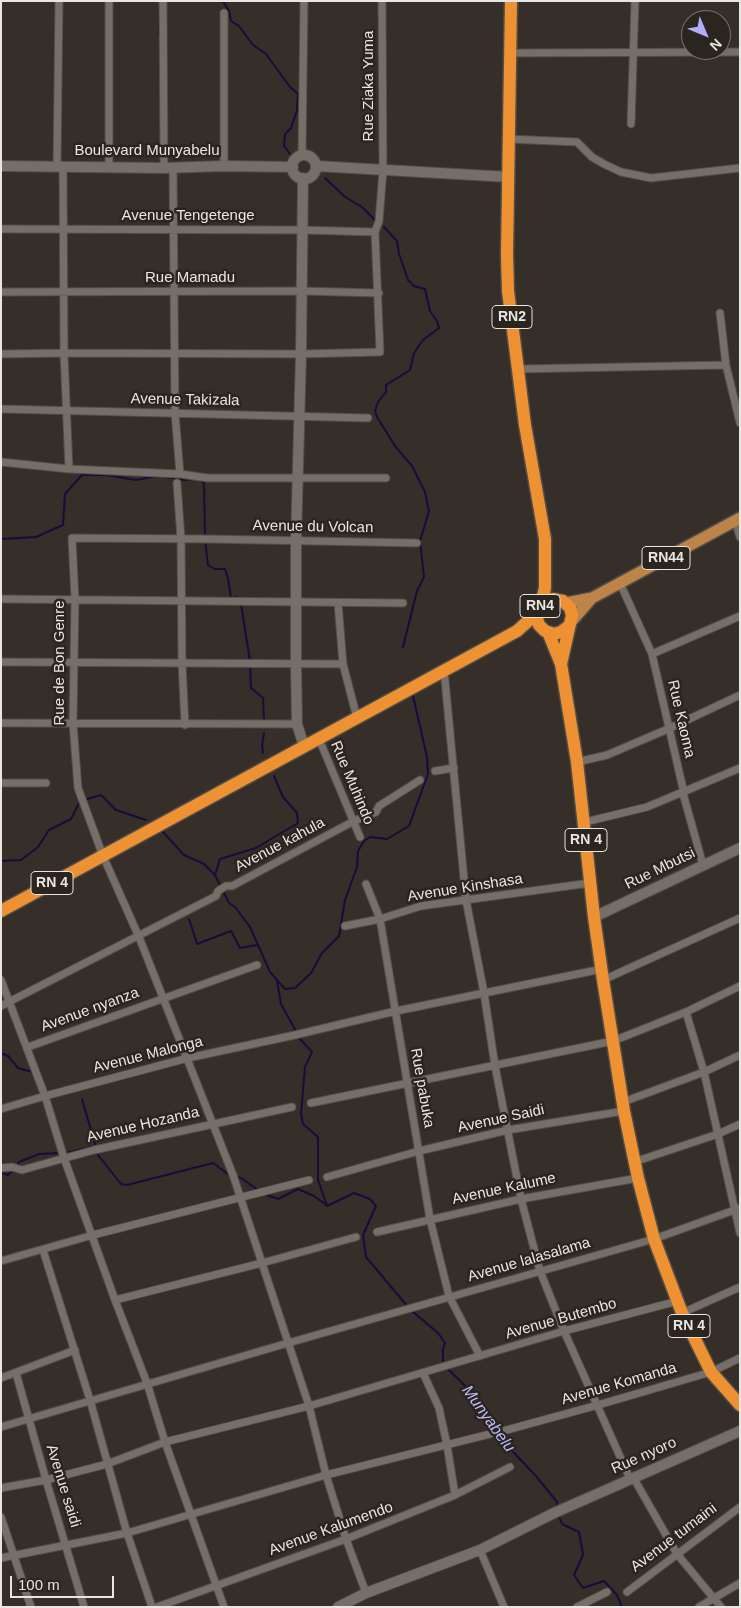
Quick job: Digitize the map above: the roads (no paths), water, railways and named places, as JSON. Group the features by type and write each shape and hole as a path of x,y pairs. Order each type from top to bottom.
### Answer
{"highway":[{"name":"RN2","path":"511,1 508,139 508,291 529,455 545,539 545,588 539,609"},
{"name":"RN2","path":"546,570 562,601"},
{"name":"RN4","path":"517,631 552,598 562,601 570,608 572,615 562,664"},
{"name":"RN4","path":"539,609 537,619 545,631 560,632 570,624"},
{"name":"RN 4","path":"1,910 517,631 545,631 562,664 585,822 590,883 602,974 638,1178 654,1239 680,1307 711,1372 740,1405"}],"main road":[{"name":"RN44","path":"570,624 592,598 737,519"},
{"name":"RN44","path":"562,601 592,598"}],"street":[{"path":"59,1 60,166 64,229 64,352 69,469"},
{"path":"109,1 109,168"},
{"path":"163,1 168,168 175,292 175,413 180,474"},
{"path":"302,155 304,1"},
{"name":"Rue Ziaka Yuma","path":"301,354 380,352 377,226 383,170 382,1"},
{"path":"631,124 635,1"},
{"path":"224,13 224,166"},
{"path":"510,53 740,52"},
{"path":"508,139 577,142 604,164 621,172 651,178 740,168"},
{"path":"302,155 312,157 316,166 312,176 303,178 296,174 293,167 295,160 302,155"},
{"name":"Boulevard Munyabelu","path":"1,166 109,168 293,167"},
{"path":"316,166 509,177"},
{"path":"303,178 296,540 296,664 297,724 304,746"},
{"name":"Avenue Tengetenge","path":"1,229 302,230 377,226"},
{"name":"Rue Mamadu","path":"1,292 301,291 378,293"},
{"path":"720,313 726,365 740,424"},
{"path":"1,354 64,352 301,354"},
{"path":"518,369 726,365"},
{"name":"Avenue Takizala","path":"1,409 368,418"},
{"path":"1,462 69,469 180,474 208,478 386,478"},
{"path":"177,483 181,539 182,663 185,725"},
{"path":"737,519 740,537"},
{"name":"Rue de Bon Genre","path":"181,539 72,538 74,599 73,723 78,788 103,856 139,937 162,999 214,1123 234,1178 309,1406 326,1475 346,1540 366,1593"},
{"name":"Avenue du Volcan","path":"181,539 416,543"},
{"name":"Rue Kaoma","path":"620,583 652,654 684,797 703,865"},
{"path":"1,598 403,603"},
{"path":"338,603 343,664 358,718"},
{"path":"652,654 740,616"},
{"path":"1,662 343,664"},
{"path":"444,670 466,900 484,992 495,1066 521,1199 540,1271 564,1331 631,1478 678,1554 721,1607"},
{"path":"577,762 607,755 740,695"},
{"path":"1,723 297,724"},
{"name":"Rue Muhindo","path":"319,739 360,837"},
{"path":"435,771 454,768"},
{"path":"585,822 648,807 740,768"},
{"name":"Avenue kahula","path":"1,1006 216,896 218,891 226,886 232,886 354,821 376,812 379,806 420,780"},
{"path":"1,784 46,783"},
{"name":"Rue Mbutsi","path":"594,917 740,848"},
{"name":"Avenue Kinshasa","path":"345,926 380,919 421,906 590,883"},
{"name":"Rue pabuka","path":"366,884 380,919 430,1220 449,1296 480,1356"},
{"name":"Avenue Malonga","path":"1,1110 45,1096 188,1058 484,992 602,974 740,918"},
{"name":"Avenue nyanza","path":"28,1047 258,965"},
{"path":"1,980 28,1047 63,1154 147,1383 165,1442 224,1607"},
{"path":"311,1103 613,1041 686,1012 740,986"},
{"path":"686,1012 704,1072 737,1209 740,1233"},
{"name":"Avenue Saidi","path":"327,1177 419,1151 624,1106 740,1055"},
{"name":"Avenue Hozanda","path":"1,1168 12,1167 22,1170 63,1154 97,1149 292,1107"},
{"path":"634,1162 718,1134 740,1124"},
{"name":"Avenue Kalume","path":"376,1232 521,1199 638,1178"},
{"path":"1,1262 92,1235 309,1180"},
{"name":"Avenue lalasalama","path":"1,1426 449,1296 654,1239 737,1209"},
{"path":"115,1300 356,1237"},
{"path":"43,1250 90,1400 127,1533 152,1607"},
{"name":"Avenue Butembo","path":"1,1488 46,1480 108,1464 165,1442 309,1406 564,1331 680,1307 740,1288"},
{"path":"1,1378 75,1350"},
{"name":"Avenue Komanda","path":"503,1431 711,1372 740,1358"},
{"name":"Avenue saidi","path":"16,1373 84,1607"},
{"path":"423,1373 439,1408 448,1445 454,1495"},
{"name":"Rue nyoro","path":"480,1550 558,1511 740,1431"},
{"path":"1,1558 127,1533 326,1475 490,1434"},
{"name":"Avenue Kalumendo","path":"157,1607 346,1540 454,1495 510,1467"},
{"name":"Avenue tumaini","path":"627,1592 740,1507"},
{"path":"1,1516 30,1607"},
{"path":"338,1607 366,1593 480,1550 504,1607"},
{"path":"699,1607 740,1583"},
{"path":"577,1607 607,1592"}],"waterway":[{"path":"223,1 229,11 231,21 239,26 253,45 266,54 290,87 298,94 297,110 291,128 285,134 284,146 290,154"},
{"path":"159,34 160,12"},
{"path":"325,178 345,197 362,207 376,221"},
{"path":"384,227 397,241 399,254 408,280 414,286 425,289 430,311 437,321 439,328 423,340 414,353 410,370 386,385 386,392 378,402 375,411 395,446 412,466 425,492 429,511 420,541 424,577 417,591 403,647"},
{"path":"1,539 36,537 63,525 65,494 82,475 106,475 136,480 157,476"},
{"path":"165,477 185,480 194,479"},
{"path":"201,479 204,484 205,536"},
{"path":"205,540 208,565 215,569 225,569 231,598 238,597 239,599"},
{"path":"241,604 250,661"},
{"path":"250,665 251,688 263,698 264,719"},
{"path":"223,891 229,903 235,907 250,927 270,972 285,989 295,988 311,973 322,953 339,936 345,900 357,867 358,851 364,841 370,837 387,839 409,826 428,774 427,757 413,696"},
{"path":"263,753 264,733"},
{"path":"215,875 220,859 256,848 298,823 297,813 283,797 274,776"},
{"path":"1,861 21,860 38,847 49,830 71,819 80,801 101,795 116,810 146,820"},
{"path":"163,832 184,855 204,864 215,875 221,887"},
{"path":"189,919 197,944 231,931 240,948 257,945"},
{"name":"Munyabelu","path":"277,981 281,1004 301,1040 312,1052 305,1067 301,1114 303,1124 318,1137 318,1180 327,1206 354,1193 370,1199 376,1206 363,1235 366,1257 408,1307"},
{"path":"1,1053 8,1056 18,1068 35,1073"},
{"path":"82,1099 96,1147"},
{"path":"66,1153 95,1146"},
{"path":"97,1152 121,1184 127,1185 213,1163 232,1177"},
{"path":"17,1166 19,1162 39,1154 61,1153"},
{"path":"1,1173 8,1175 14,1169"},
{"path":"237,1177 258,1190"},
{"path":"264,1194 278,1199 298,1189 314,1196 326,1205"},
{"name":"Munyabelu","path":"412,1311 438,1333 445,1343 443,1363"},
{"name":"Munyabelu","path":"448,1369 468,1389 495,1433 536,1476 557,1502 557,1507"},
{"name":"Munyabelu","path":"558,1514 562,1524 579,1532 583,1555 574,1575 583,1588 604,1581 617,1595 622,1607"}]}
